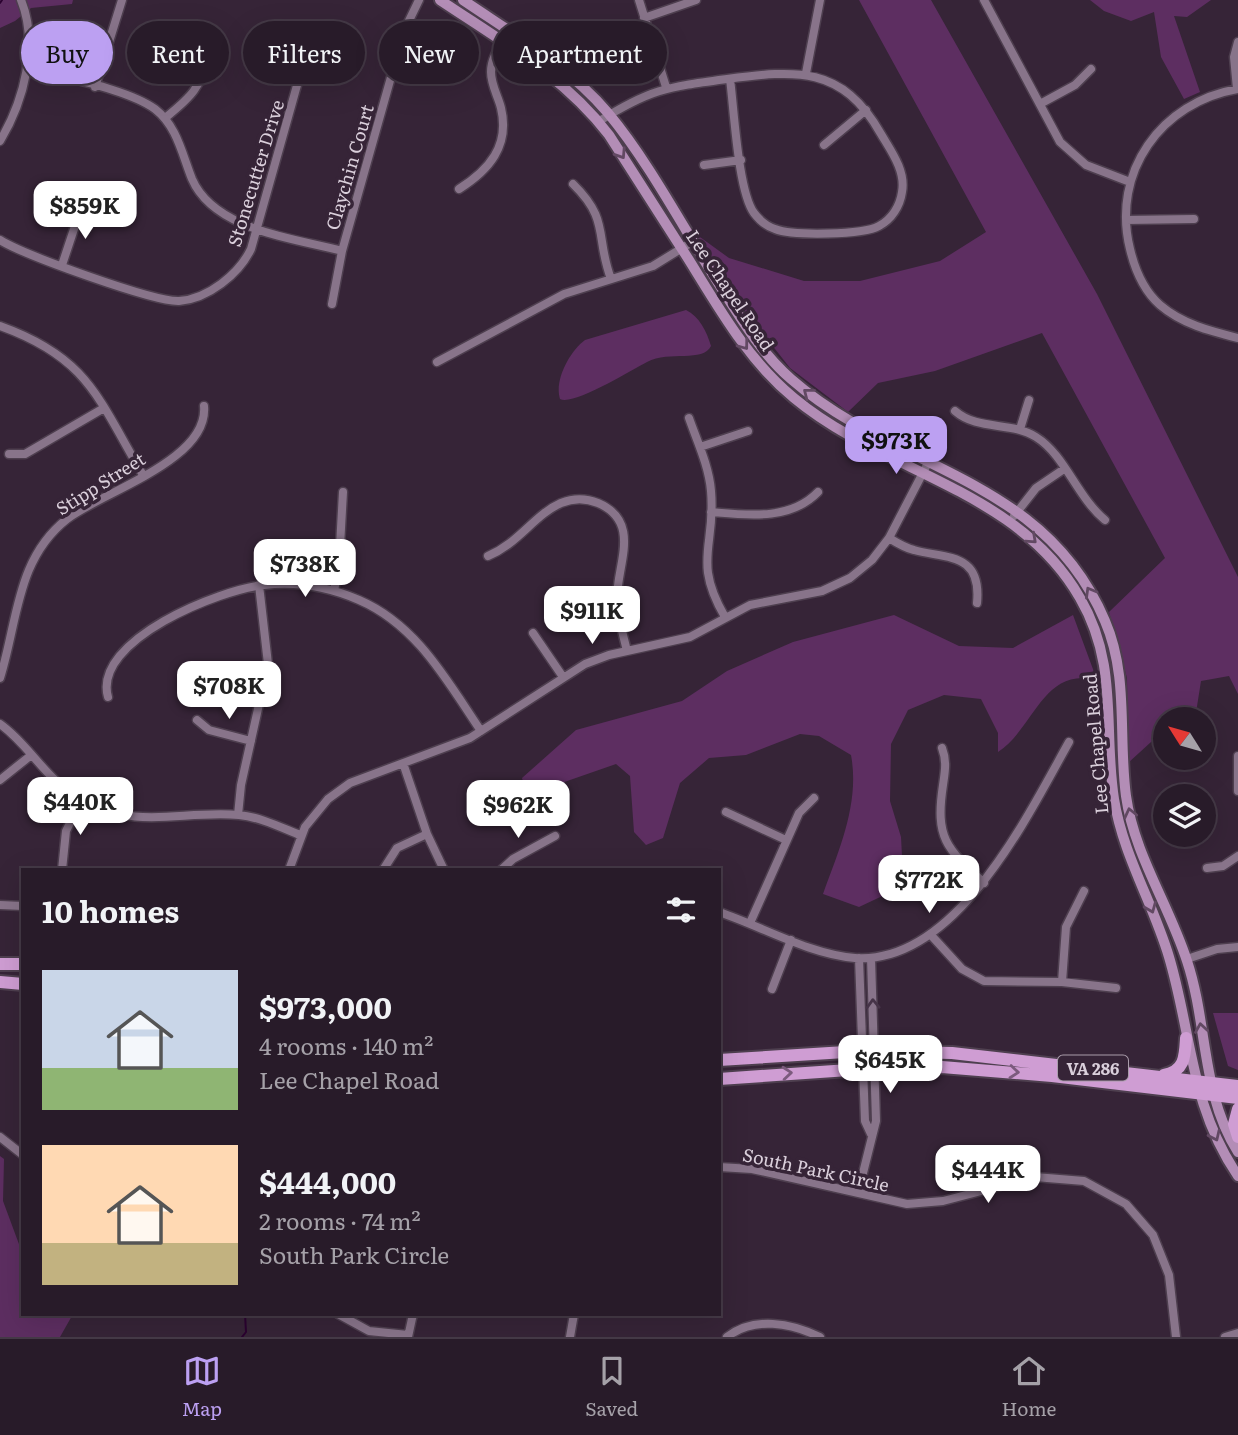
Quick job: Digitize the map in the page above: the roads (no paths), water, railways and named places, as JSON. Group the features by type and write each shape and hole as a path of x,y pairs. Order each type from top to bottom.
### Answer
{"highway":[{"path":"0,964 21,964"},
{"path":"0,982 21,984"},
{"path":"1156,1076 1172,1074 1180,1068 1186,1038"},
{"name":"VA 286","path":"721,1060 868,1051 993,1057 1156,1076 1196,1087"},
{"name":"VA 286","path":"721,1079 942,1067 1196,1087 1212,1089 1238,1098"},
{"name":"VA 286","path":"1212,1089 1238,1086"},
{"path":"1238,1109 1234,1124 1238,1137"}],"main road":[{"name":"Lee Chapel Road","path":"440,0 493,35"},
{"name":"Lee Chapel Road","path":"463,0 494,21"},
{"name":"Lee Chapel Road","path":"562,84 598,121 742,344 779,385 823,419 1010,521 1054,561 1079,596 1093,624 1106,669 1111,770 1120,826 1170,959 1196,1087 1219,1144 1238,1176"},
{"name":"Lee Chapel Road","path":"579,84 609,115 752,336 786,375 832,410 1018,510 1066,556 1091,591 1107,625 1121,688 1124,770 1135,833 1187,959 1212,1089 1221,1120 1238,1152"},
{"path":"1111,770 1124,770"}],"street":[{"path":"21,0 26,21"},
{"path":"95,86 122,0"},
{"name":"Claychin Court","path":"332,304 342,251 404,31 419,0"},
{"path":"639,0 666,87"},
{"path":"644,18 696,0"},
{"path":"806,73 820,0"},
{"path":"984,0 1060,142 1075,158 1099,173 1130,182"},
{"path":"1238,43 1234,57 1237,89 1200,100 1169,119 1145,147 1130,182 1126,220 1138,274 1155,301 1187,322 1238,338"},
{"path":"1040,104 1075,85 1090,69"},
{"path":"598,121 636,98 666,87 776,72 806,73 842,88 866,110 900,170 903,185 895,211 874,229 801,232 774,229 759,219 751,208 741,160 730,79"},
{"path":"0,141 12,117 22,84"},
{"path":"88,84 142,102 165,118 203,198 222,215 257,228 342,251"},
{"path":"165,118 199,84"},
{"name":"Stonecutter Drive","path":"0,240 156,298 187,300 209,291 239,268 251,249 297,84"},
{"path":"459,189 488,167 502,139 502,109 495,84"},
{"path":"824,145 866,110"},
{"path":"704,165 741,160"},
{"path":"573,184 590,202 599,218 603,259 611,279"},
{"path":"62,265 81,208"},
{"path":"1126,220 1194,219"},
{"path":"437,362 564,294 653,266 692,242"},
{"path":"0,326 37,340 66,359 83,376 143,475"},
{"path":"1020,429 1029,400"},
{"name":"Stipp Street","path":"0,678 22,584 43,544 68,518 143,475 191,443 203,426 204,406"},
{"path":"9,454 25,454 104,408"},
{"path":"955,411 970,422 1020,429 1047,445 1085,502 1104,520"},
{"path":"689,418 711,484 706,575 712,595 725,617"},
{"path":"700,447 748,431"},
{"path":"290,868 299,835 318,809 360,777 454,745 592,661 690,637 760,601 808,595 836,585 864,567 889,538 929,461"},
{"path":"1010,521 1036,488 1064,469"},
{"path":"334,591 339,564 343,492"},
{"path":"711,512 770,514 805,504 818,492"},
{"path":"488,556 515,542 561,503 584,499 604,506 615,516 625,534 617,602 627,651"},
{"path":"889,538 914,550 958,559 974,578 978,589 977,603"},
{"path":"108,697 106,688 110,669 134,640 215,598 259,585 305,584 334,591 375,608 409,633 436,664 481,731"},
{"path":"238,815 268,664 259,585"},
{"path":"534,633 563,677"},
{"path":"197,720 209,730 251,741"},
{"path":"0,724 54,780 82,799 114,812 144,818 238,815 267,822 299,835"},
{"path":"721,913 832,954 871,958 905,950 930,934 984,883 1006,853 1069,742"},
{"path":"942,748 946,765 939,811 942,834 952,853 984,883"},
{"path":"0,780 30,756"},
{"path":"1238,756 1238,791"},
{"path":"403,763 427,834 443,868"},
{"path":"750,923 802,808 814,797"},
{"path":"62,868 66,831 82,799"},
{"path":"726,812 786,840"},
{"path":"384,868 397,848 427,834"},
{"path":"503,868 513,859 555,836"},
{"path":"1207,868 1223,866 1238,856"},
{"path":"1062,982 1066,927 1084,891"},
{"path":"0,905 21,906"},
{"path":"930,934 962,969 978,979 1062,982 1116,988"},
{"path":"772,989 791,940"},
{"path":"1187,959 1238,947"},
{"path":"858,1193 871,1134 865,1121 869,1069 859,958"},
{"path":"869,1069 871,958"},
{"path":"0,1137 21,1153"},
{"name":"South Park Circle","path":"721,1167 752,1169 889,1201 926,1204 1035,1177 1067,1178 1101,1188 1134,1211 1158,1244 1169,1275 1176,1337"},
{"path":"342,1316 369,1331 408,1336 413,1316"},
{"path":"570,1337 574,1316"},
{"path":"727,1337 745,1326 763,1323 820,1337"},
{"path":"1225,1337 1238,1333"}],"waterway":[{"path":"242,1337 246,1332 245,1316"}]}
